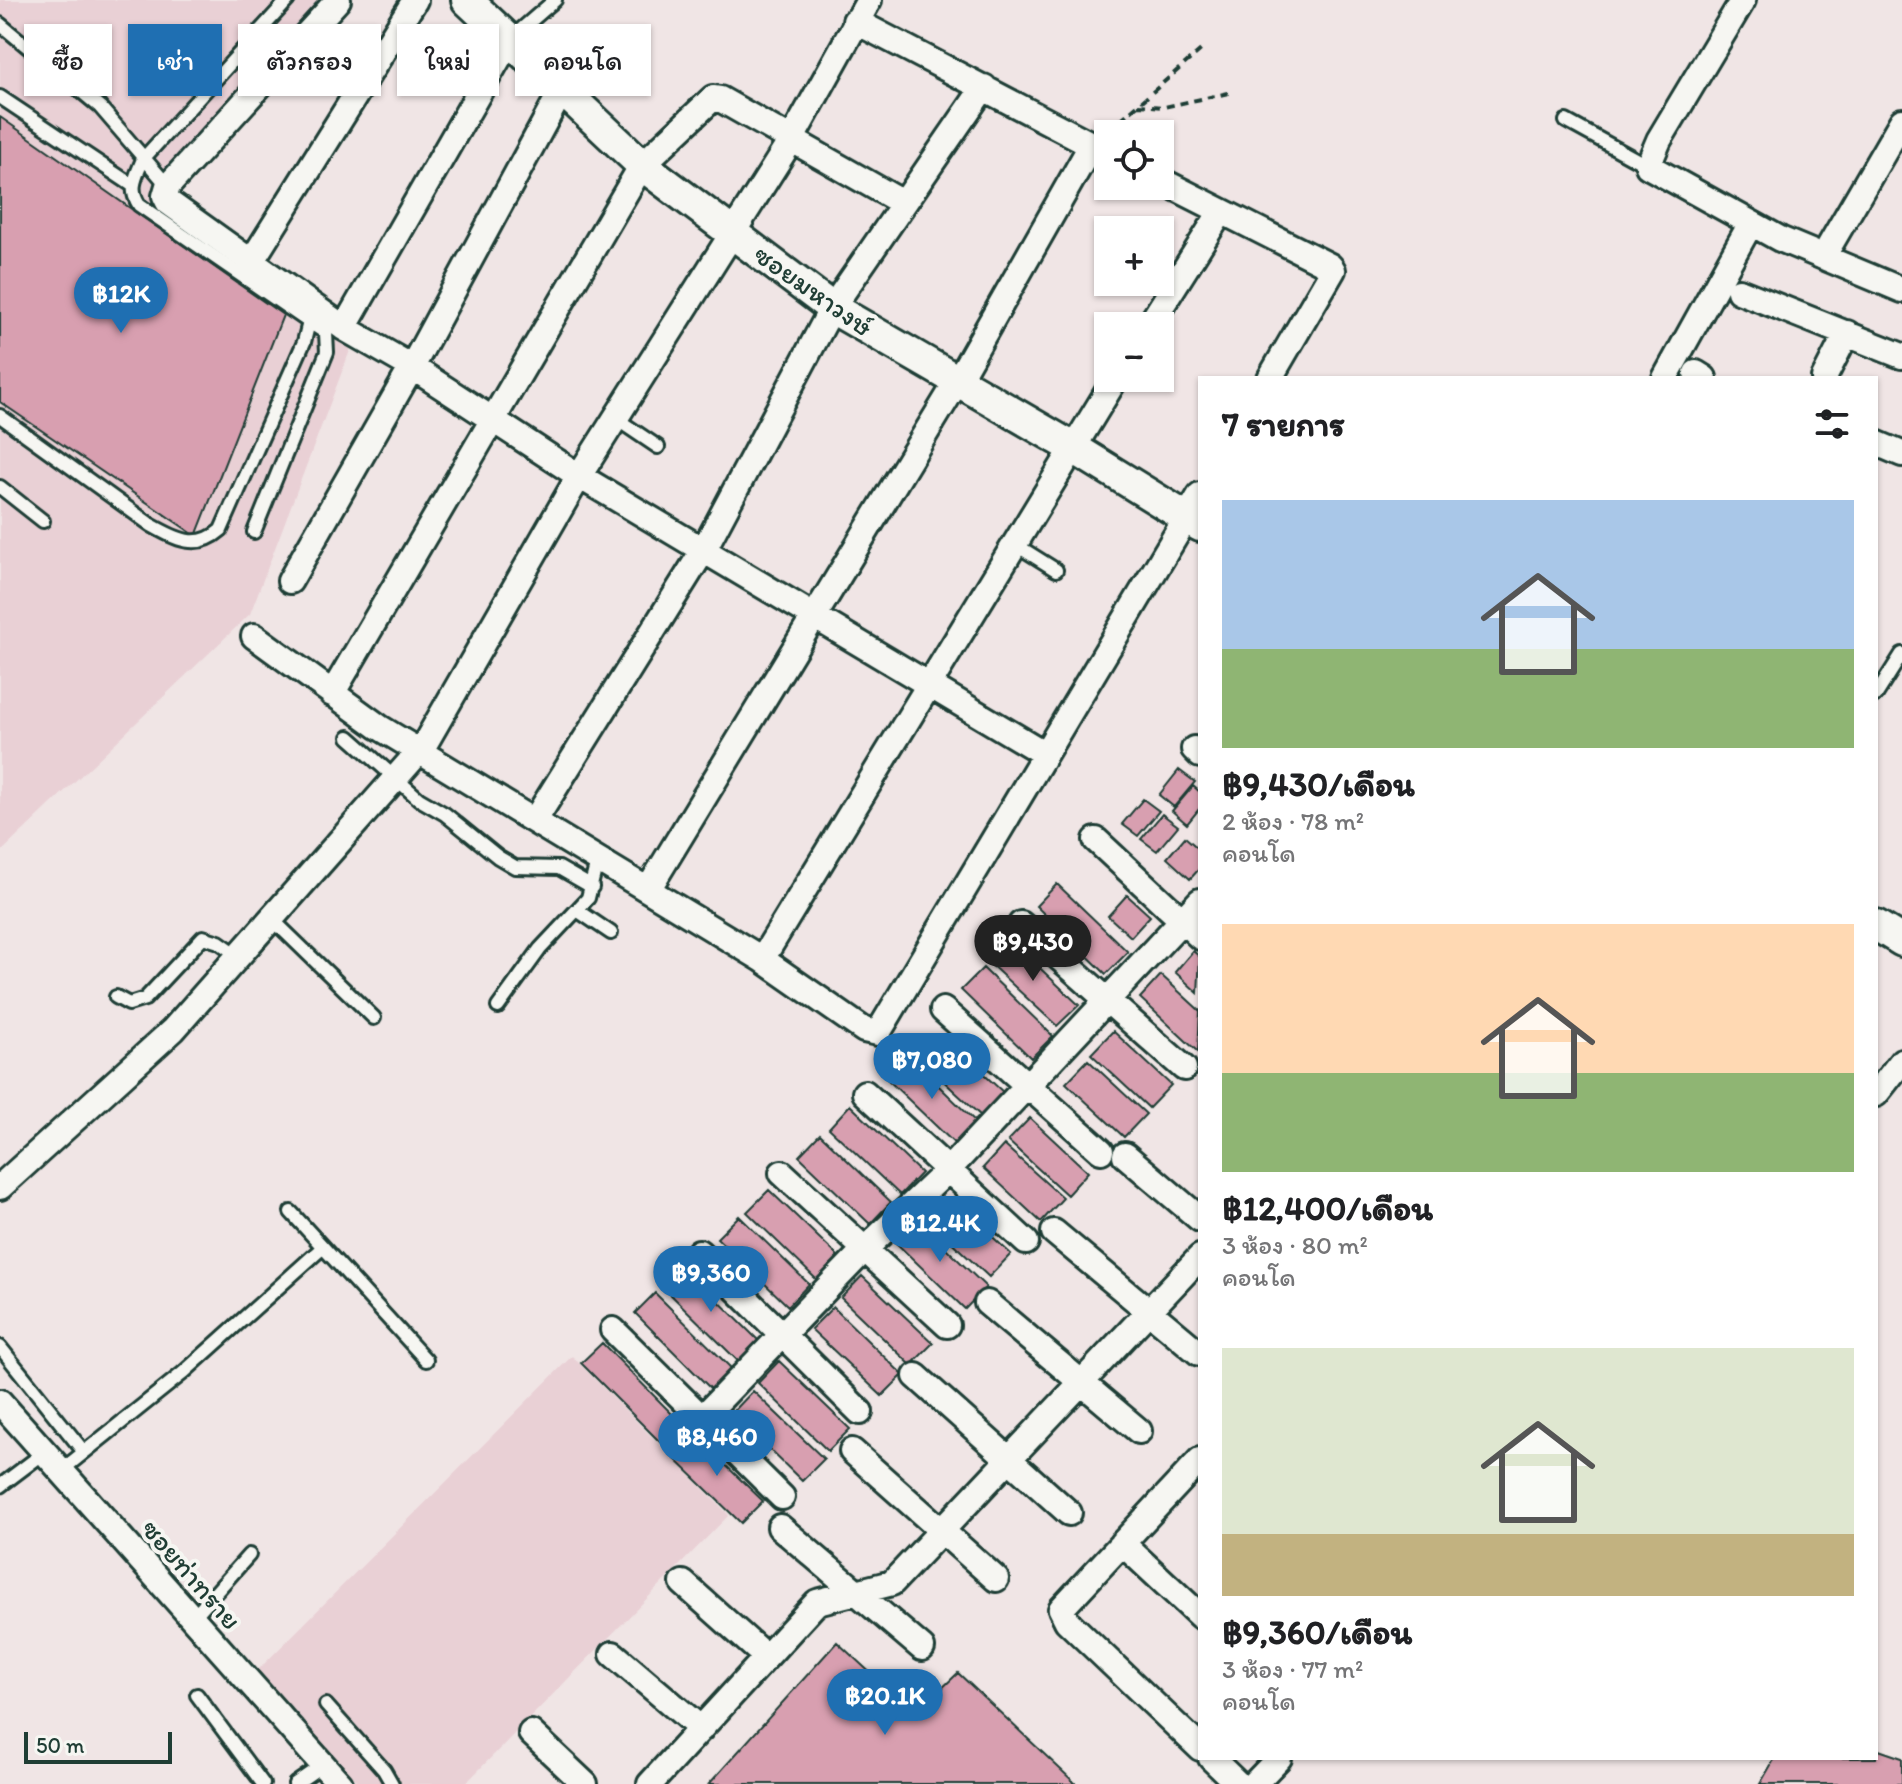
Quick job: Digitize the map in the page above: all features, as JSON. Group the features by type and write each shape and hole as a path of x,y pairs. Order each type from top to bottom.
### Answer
{"street":[{"path":"338,0 168,186 168,202 253,259 344,328 412,367 579,476 1045,754"},
{"path":"253,259 415,0"},
{"name":"ซอยมหาวงษ์","path":"467,0 515,46"},
{"path":"0,1187 164,1038 422,750 579,476 790,142 869,0"},
{"path":"1743,0 1659,140 1648,166 1751,223 1902,290"},
{"path":"855,21 1094,145"},
{"path":"344,328 509,40"},
{"path":"535,820 704,549 832,308 984,87"},
{"path":"290,581 412,367 559,96"},
{"name":"ซอยมหาวงษ์","path":"568,96 642,165 832,308 1072,447 1196,513"},
{"path":"334,691 642,165 713,98 720,99 790,142 903,203"},
{"path":"1823,257 1902,121"},
{"path":"649,888 1094,158"},
{"path":"1174,187 1333,270 1271,376"},
{"path":"1158,312 1221,212"},
{"path":"1666,376 1751,223"},
{"path":"1739,291 1902,356"},
{"path":"1825,376 1847,333"},
{"path":"762,959 1107,392"},
{"path":"1878,444 1902,454"},
{"path":"254,636 422,750 762,959 864,1030 878,1033 1045,754 1196,513"},
{"path":"1096,840 1198,935"},
{"path":"701,1419 864,1250 949,1169 1198,903"},
{"path":"1021,924 1184,1068"},
{"path":"1878,926 1902,941"},
{"path":"943,1010 1101,1151"},
{"path":"1878,1091 1902,1061"},
{"path":"865,1093 1026,1242"},
{"path":"1125,1155 1198,1217"},
{"path":"782,1173 947,1325"},
{"path":"1054,1232 1198,1352"},
{"path":"699,1252 860,1412"},
{"path":"650,1784 817,1602 892,1583 1198,1259"},
{"path":"987,1303 1139,1431"},
{"path":"613,1330 782,1497"},
{"path":"916,1376 1069,1513"},
{"name":"ซอยท่าทราย","path":"0,1402 340,1784"},
{"path":"852,1451 996,1579"},
{"path":"1195,1477 1122,1543 1064,1603 1063,1615 1198,1746"},
{"path":"780,1527 922,1648"},
{"path":"1122,1543 1198,1614"},
{"path":"683,1583 766,1657"},
{"path":"613,1654 701,1729"},
{"path":"531,1733 585,1784"},
{"path":"1213,1760 1238,1784"},
{"path":"1254,1784 1277,1760"}],"lane":[{"path":"254,532 327,352 326,333 139,205 132,185 143,159 288,0"},
{"path":"509,40 555,0"},
{"path":"0,24 100,107 168,186"},
{"path":"0,97 132,185"},
{"path":"1566,121 1648,166"},
{"path":"0,416 151,525 191,543 208,541 221,530 304,342 309,322"},
{"path":"615,418 658,447"},
{"path":"0,487 43,521"},
{"path":"1013,543 1056,570"},
{"path":"1878,692 1902,654"},
{"path":"349,737 396,780 515,867 549,865 592,887"},
{"path":"498,1007 540,949 577,910 592,887 598,857"},
{"path":"577,910 611,933"},
{"path":"272,919 374,1018"},
{"path":"116,997 129,1004 145,999 203,937 219,942 239,956"},
{"path":"291,1212 426,1360"},
{"path":"62,1470 183,1373 322,1248"},
{"path":"0,1347 84,1452"},
{"path":"0,1486 45,1452"},
{"path":"191,1620 249,1555"},
{"path":"197,1695 263,1784"},
{"path":"326,1705 384,1770 392,1784"},
{"path":"295,1784 321,1766"}],"path":[{"path":"1125,120 1202,49"},
{"path":"1138,105 1164,107 1233,92"}],"shaded area":[{"path":"0,0 329,0 307,24 238,24 238,96 241,96 153,193 354,340 250,614 0,853"},
{"path":"572,1356 729,1515 465,1784 361,1784 247,1681"}],"building":[{"path":"0,117 283,315 196,536 0,402"},
{"path":"1179,770 1195,782 1174,807 1159,795"},
{"path":"1193,786 1198,790 1198,810 1187,824 1172,811"},
{"path":"1143,799 1159,811 1138,836 1122,824"},
{"path":"1162,814 1178,826 1157,851 1141,839"},
{"path":"1185,837 1198,848 1198,870 1190,879 1167,858"},
{"path":"1057,884 1128,952 1106,974 1036,906"},
{"path":"1127,895 1150,916 1131,937 1108,916"},
{"path":"1009,939 1079,1005 1057,1026 987,961"},
{"path":"1193,951 1198,955 1198,993 1175,972"},
{"path":"983,968 1053,1036 1031,1058 961,990"},
{"path":"1161,975 1198,1009 1198,1052 1140,998"},
{"path":"1113,1031 1171,1085 1149,1108 1091,1054"},
{"path":"946,1039 1004,1093 982,1117 924,1063"},
{"path":"908,1056 978,1124 957,1146 886,1078"},
{"path":"1088,1060 1146,1114 1124,1137 1066,1083"},
{"path":"850,1105 921,1173 900,1195 829,1128"},
{"path":"1030,1118 1088,1172 1067,1195 1008,1141"},
{"path":"820,1134 891,1202 870,1224 799,1156"},
{"path":"1004,1145 1063,1198 1041,1222 983,1168"},
{"path":"769,1190 839,1257 817,1280 747,1212"},
{"path":"953,1200 1011,1254 989,1277 931,1223"},
{"path":"739,1216 809,1284 788,1306 717,1238"},
{"path":"916,1219 986,1287 965,1309 894,1241"},
{"path":"682,1265 761,1343 740,1363 661,1285"},
{"path":"862,1276 933,1343 911,1365 841,1298"},
{"path":"655,1293 734,1371 714,1392 635,1313"},
{"path":"833,1307 903,1375 882,1396 811,1329"},
{"path":"602,1343 680,1422 660,1442 581,1363"},
{"path":"779,1361 850,1429 828,1451 758,1383"},
{"path":"753,1391 824,1459 802,1481 732,1413"},
{"path":"692,1433 763,1501 741,1523 671,1455"},
{"path":"837,1642 915,1714 958,1673 1076,1784 709,1784"},
{"path":"1878,1750 1902,1758 1902,1784 1760,1784 1774,1760 1878,1760"}]}
